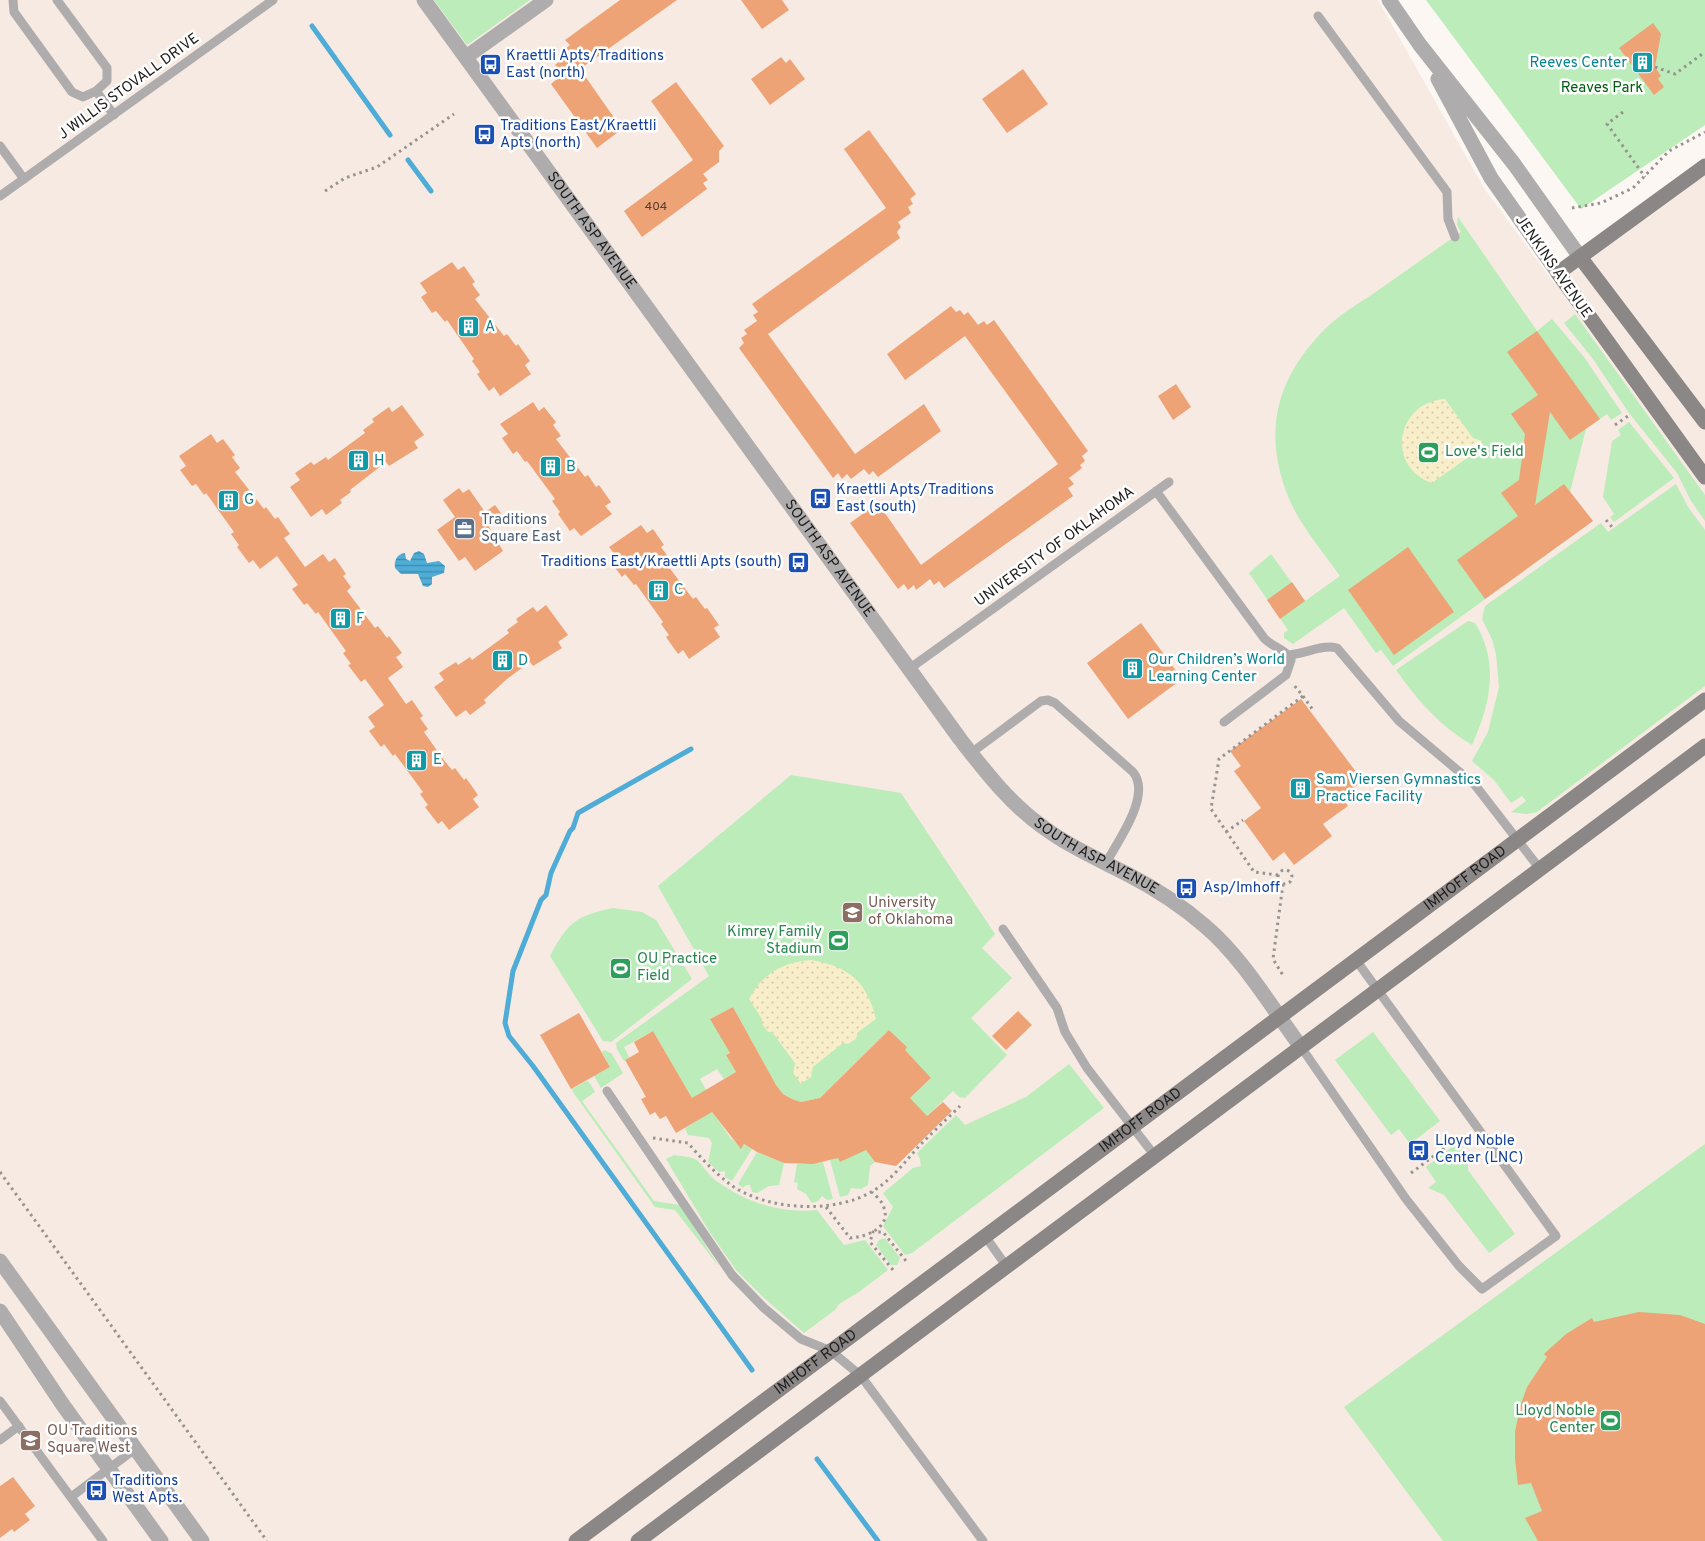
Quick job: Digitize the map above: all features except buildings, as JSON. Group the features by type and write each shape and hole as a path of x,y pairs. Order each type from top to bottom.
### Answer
{"main road":[{"path":"1558,273 1705,166"},
{"name":"JENKINS AVENUE","path":"1580,257 1705,422"},
{"name":"JENKINS AVENUE","path":"1558,273 1705,477"},
{"name":"IMHOFF ROAD","path":"576,1541 1705,700"},
{"path":"638,1541 1705,746"}],"street":[{"name":"SOUTH ASP AVENUE","path":"424,0 909,669 971,753 1007,796 1043,827 1161,894 1206,927 1238,962 1301,1047"},
{"path":"466,57 546,0"},
{"name":"JENKINS AVENUE","path":"1389,0 1420,45 1514,164 1580,257"},
{"name":"JENKINS AVENUE","path":"1420,45 1490,178 1558,273"},
{"path":"0,1261 202,1541"},
{"path":"0,1311 161,1541"}],"lane":[{"path":"14,0 14,12 72,92 83,97 96,91 107,81 107,68 57,0"},
{"name":"J WILLIS STOVALL DRIVE","path":"0,196 274,0"},
{"path":"1318,16 1447,192 1448,219 1455,237"},
{"path":"96,91 114,115"},
{"path":"0,146 24,179"},
{"name":"UNIVERSITY OF OKLAHOMA","path":"909,669 1169,482"},
{"path":"1156,491 1264,638 1288,655 1304,654 1327,645 1338,648 1399,721 1475,785 1540,869"},
{"path":"1224,722 1286,675 1291,666 1288,655"},
{"path":"971,753 1041,702 1048,700 1055,704 1133,772 1140,785 1140,794 1136,806 1106,863"},
{"path":"1003,929 1057,1008 1065,1032 1087,1068 1155,1156"},
{"path":"1301,1047 1406,1199 1459,1266 1482,1289 1556,1236 1503,1166 1455,1095 1356,960"},
{"path":"608,1091 732,1276 801,1338 831,1351 861,1376 983,1541"},
{"path":"985,1236 1007,1267"},
{"path":"0,1401 103,1541"},
{"path":"0,1440 19,1426"},
{"path":"71,1497 135,1449"}],"path":[{"path":"1655,68 1675,74 1705,52"},
{"path":"1623,112 1607,124 1645,176"},
{"path":"325,191 345,178 377,167 454,114"},
{"path":"1572,208 1589,206 1617,196 1632,188 1669,151 1705,132"},
{"path":"1615,425 1628,416"},
{"path":"1606,520 1612,527"},
{"path":"1286,675 1313,710"},
{"path":"1283,884 1291,880 1290,873 1285,870 1278,875 1254,872 1211,809 1219,759 1303,696"},
{"path":"1226,832 1243,820"},
{"path":"1278,875 1278,880 1283,884"},
{"path":"1283,884 1273,959 1284,977"},
{"path":"638,1136 688,1143 706,1164 741,1191 772,1202 803,1207 839,1205 872,1192 887,1181 960,1106"},
{"path":"1411,1173 1460,1137"},
{"path":"0,1172 267,1541"},
{"path":"826,1206 850,1238 860,1238 881,1226 886,1217 884,1206 872,1192"},
{"path":"873,1232 883,1232 906,1260"},
{"path":"873,1232 870,1242 893,1270"}],"shaded area":[{"name":"University of Oklahoma","path":"0,0 1378,0 1484,188 1554,283 1705,175 1705,1541 0,1541"}],"green space":[{"path":"434,0 530,0 467,45"},
{"name":"Reaves Park","path":"1426,0 1705,0 1705,125 1581,209"},
{"name":"Love's Field","path":"1458,217 1537,331 1552,319 1584,357 1622,413 1611,420 1607,414 1586,429 1570,492 1593,521 1393,666 1381,650 1376,653 1344,608 1293,644 1284,638 1284,633 1288,630 1249,573 1271,554 1305,601 1340,576 1296,514 1286,491 1279,467 1276,422 1280,401 1287,381 1311,344 1328,326 1461,232 1457,225"},
{"path":"1575,314 1705,495 1705,521 1691,501 1677,473 1629,413 1593,359 1564,323"},
{"path":"1629,422 1674,478 1614,522 1610,517 1614,514 1603,497 1612,441 1621,435 1618,430"},
{"path":"1676,484 1688,507 1705,530 1705,686 1537,812 1527,814 1511,812 1526,801 1522,796 1511,803 1494,780 1472,761 1488,732 1499,687 1496,654 1492,639 1482,619 1485,606 1601,523 1608,532"},
{"path":"1468,621 1475,623 1483,638 1488,653 1490,669 1490,684 1484,715 1472,745 1450,730 1430,712 1396,670"},
{"name":"Kimrey Family Stadium","path":"791,775 901,793 995,934 982,948 1012,978 971,1018 1007,1055 965,1098 959,1097 953,1091 927,1116 915,1104 867,1151 875,1162 870,1166 868,1185 861,1189 851,1188 848,1195 840,1197 830,1160 838,1157 841,1162 870,1145 891,1117 931,1078 916,1063 879,1074 907,1047 889,1030 820,1098 801,1102 783,1094 776,1085 733,1007 711,1018 730,1053 726,1055 736,1072 724,1079 717,1069 700,1079 714,1104 709,1107 729,1136 741,1148 744,1144 752,1149 732,1181 725,1177 725,1171 719,1172 708,1162 712,1143 709,1138 688,1135 685,1128 703,1117 653,1031 624,1047 629,1057 624,1061 617,1049 616,1043 709,976 658,886"},
{"name":"OU Practice Field","path":"613,908 642,912 656,920 692,979 611,1042 603,1041 550,956 562,935 574,922 590,914"},
{"path":"1373,1032 1440,1121 1410,1144 1399,1129 1391,1135 1335,1060"},
{"path":"605,1050 612,1054 623,1073 601,1088 594,1076 610,1067 602,1052"},
{"path":"1069,1064 1104,1108 912,1253 905,1255 883,1226 893,1207 883,1193 913,1168 921,1166 917,1153 956,1115 965,1125 1026,1097"},
{"path":"586,1081 589,1082 595,1092 582,1101 654,1201 680,1205 720,1268 675,1210 655,1207 573,1092 572,1089"},
{"path":"1458,1142 1468,1156 1468,1170 1515,1234 1489,1253 1444,1195 1428,1188 1436,1182 1426,1167"},
{"path":"1705,1144 1705,1541 1443,1541 1344,1407"},
{"path":"757,1152 784,1163 779,1185 769,1186 757,1193 752,1192 750,1185 746,1185 743,1188 738,1184"},
{"path":"674,1155 697,1160 715,1180 739,1195 763,1205 789,1210 817,1210 844,1245 865,1240 888,1270 859,1292 839,1304 835,1310 804,1333 736,1270 709,1231 666,1159"},
{"path":"823,1162 833,1199 827,1200 822,1196 818,1201 812,1203 806,1194 797,1189 798,1183 794,1182 797,1164"},
{"path":"885,1238 900,1258 897,1265 891,1265 876,1245 879,1240"}],"sand":[{"path":"1445,399 1473,438 1482,441 1484,450 1480,456 1470,456 1432,483 1417,475 1407,464 1402,436 1407,423 1416,411 1428,403"},
{"path":"811,960 836,967 854,978 867,995 876,1019 857,1033 857,1038 848,1044 843,1043 813,1067 811,1077 801,1084 793,1073 795,1063 772,1032 768,1032 762,1024 762,1019 749,999 760,983 774,971 791,963"}],"water":[{"path":"419,551 424,554 427,563 439,561 445,566 444,573 432,577 432,584 428,587 423,586 418,574 401,574 395,568 398,556 405,553 406,559 410,561 414,553"}],"waterway":[{"path":"312,26 390,135"},
{"path":"408,160 431,191"},
{"path":"691,749 578,813 573,828 551,873 546,895 541,900 513,971 505,1023 509,1036 533,1066 752,1370"},
{"path":"817,1459 878,1541"}],"place":[{"name":"Reeves Center","path":"1643,63"},
{"name":"Kraettli Apts/Traditions East (north)","path":"490,65"},
{"name":"Traditions East/Kraettli Apts (north)","path":"484,135"},
{"name":"A","path":"469,327"},
{"name":"Love's Field","path":"1429,452"},
{"name":"H","path":"358,461"},
{"name":"B","path":"550,467"},
{"name":"Kraettli Apts/Traditions East (south)","path":"820,499"},
{"name":"G","path":"228,500"},
{"name":"Traditions Square East","path":"465,529"},
{"name":"Traditions East/Kraettli Apts (south)","path":"798,562"},
{"name":"C","path":"658,590"},
{"name":"F","path":"340,619"},
{"name":"D","path":"502,661"},
{"name":"Our Children’s World Learning Center","path":"1132,669"},
{"name":"E","path":"417,760"},
{"name":"Sam Viersen Gymnastics Practice Facility","path":"1300,789"},
{"name":"Asp/Imhoff","path":"1187,888"},
{"name":"University of Oklahoma","path":"852,912"},
{"name":"Kimrey Family Stadium","path":"838,941"},
{"name":"OU Practice Field","path":"621,968"},
{"name":"Lloyd Noble Center (LNC)","path":"1419,1150"},
{"name":"Lloyd Noble Center","path":"1611,1420"},
{"name":"OU Traditions Square West","path":"31,1440"},
{"name":"Traditions West Apts.","path":"96,1490"}]}
